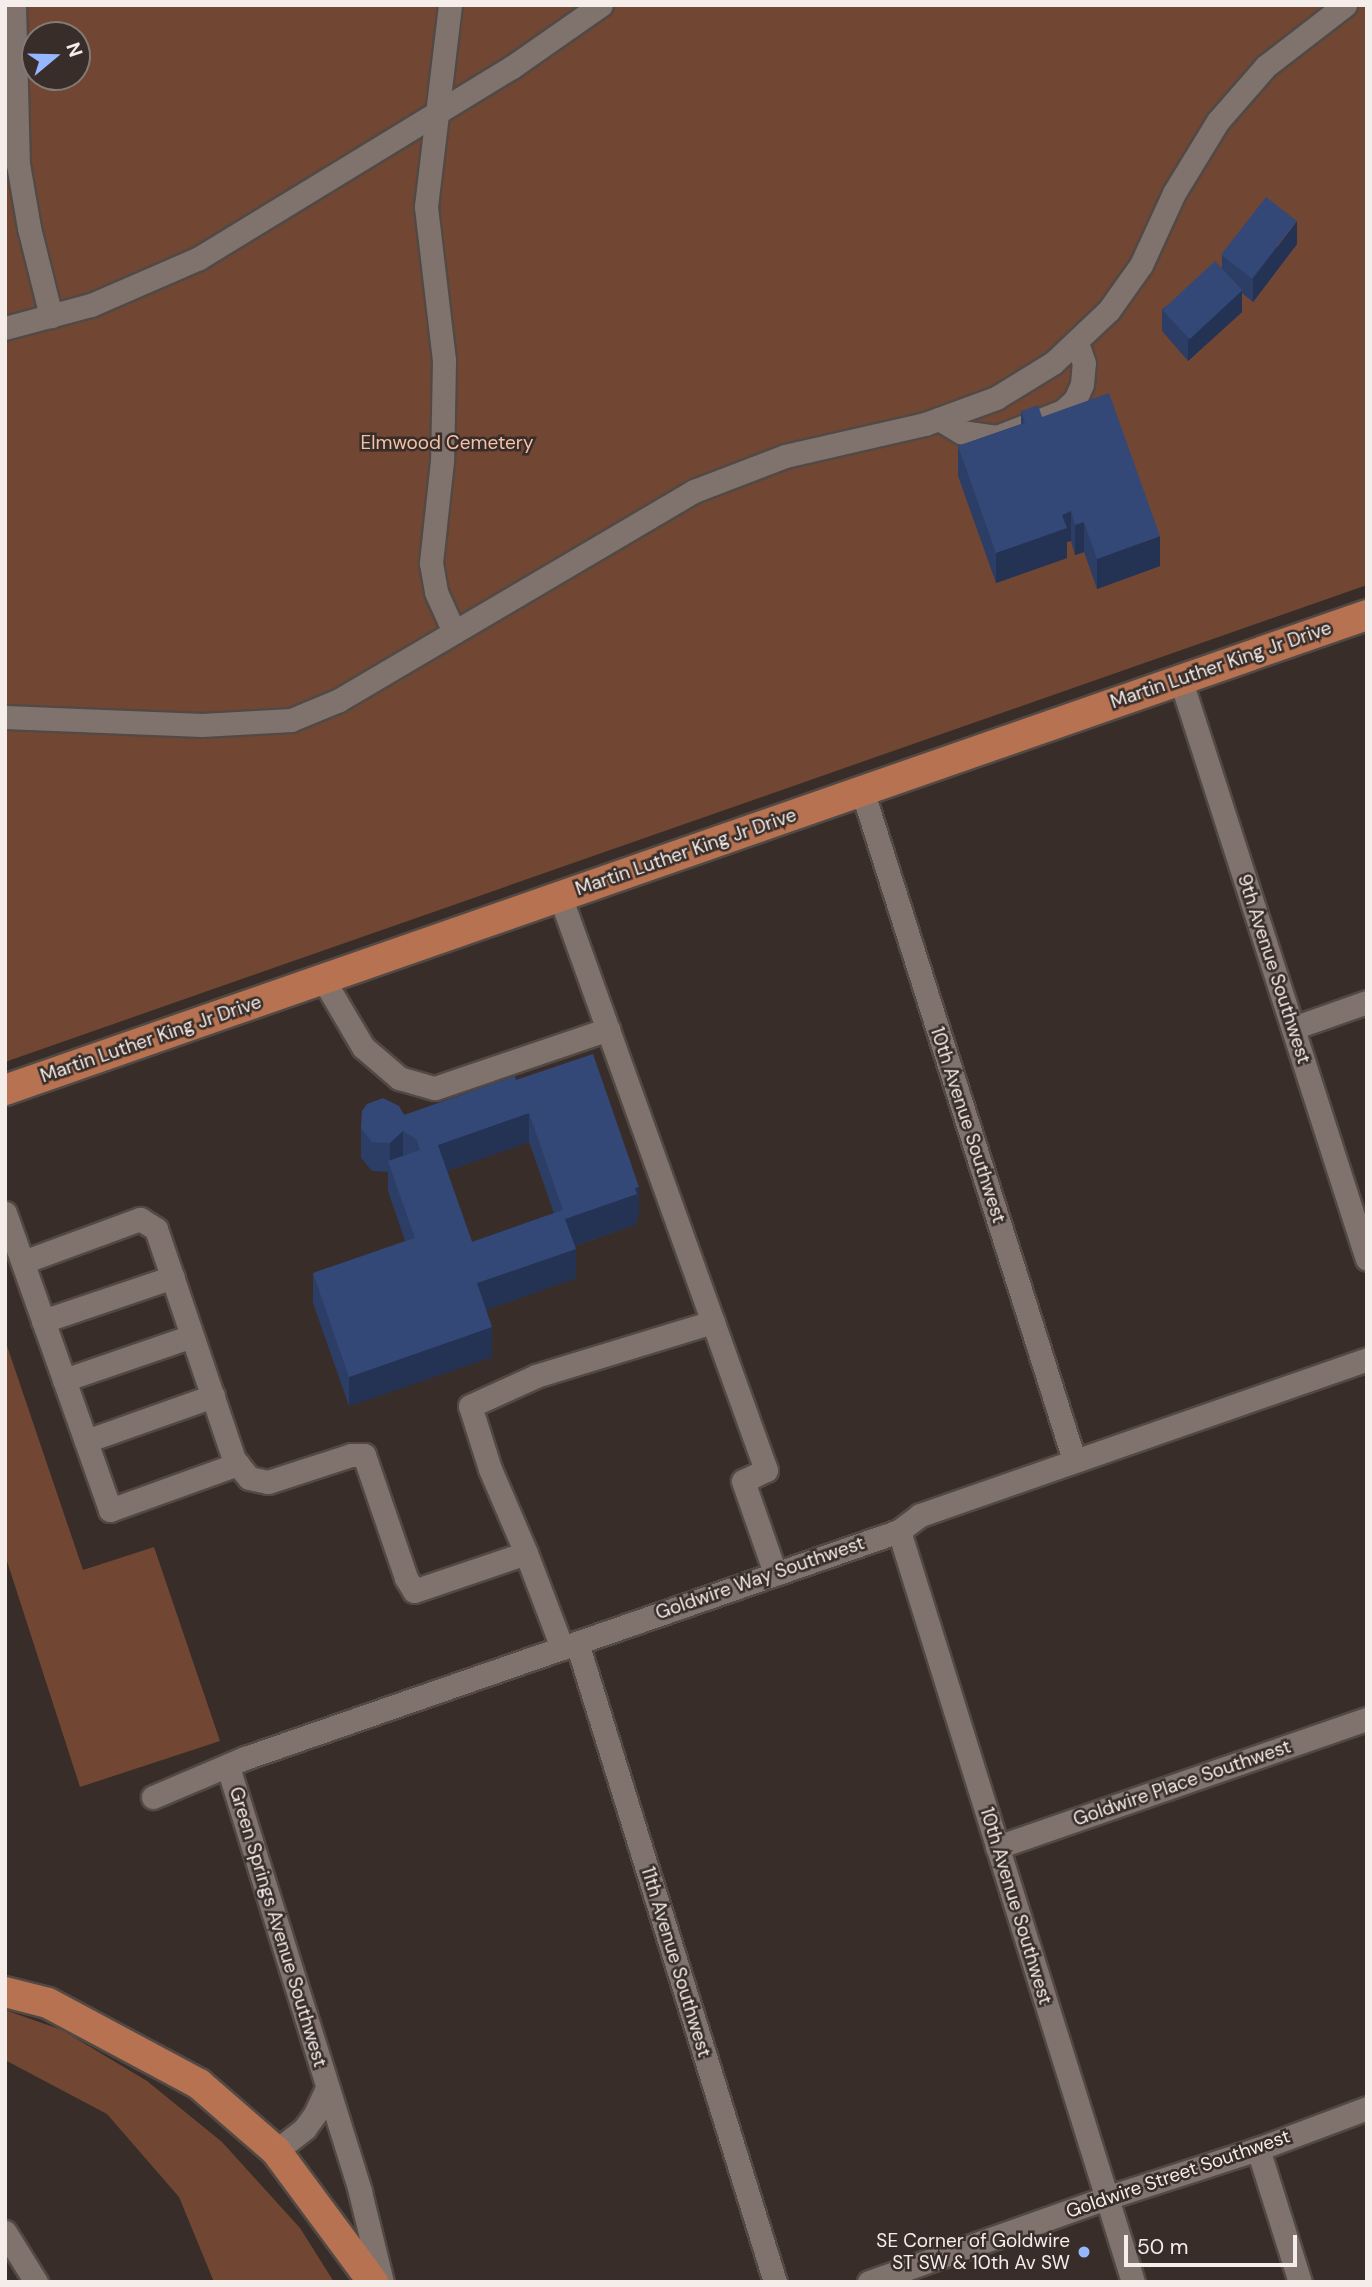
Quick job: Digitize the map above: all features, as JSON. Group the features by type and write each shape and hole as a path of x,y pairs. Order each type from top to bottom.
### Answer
{"main road":[{"name":"Martin Luther King Jr Drive","path":"5,1090 1367,615"},
{"path":"5,1992 48,2003 199,2084 276,2151 373,2282"}],"street":[{"path":"14,5 18,164 29,228 51,316"},
{"path":"450,5 426,207 444,361 444,414 431,563 436,592 454,632"},
{"path":"5,328 125,292 199,258 437,113 601,5"},
{"path":"5,717 202,725 291,720 339,701 694,491 785,456 963,412 1022,384 1077,343 1130,285 1193,159 1237,97 1292,43 1345,5"},
{"path":"939,419 961,432 997,437 1063,411 1075,400 1082,384 1084,363 1077,343"},
{"name":"9th Avenue Southwest","path":"1181,678 1367,1259"},
{"name":"10th Avenue Southwest","path":"862,790 1074,1460"},
{"path":"560,896 766,1470 743,1480 775,1573"},
{"path":"323,979 363,1047 399,1078 435,1088 608,1029"},
{"path":"1293,1028 1367,1002"},
{"path":"5,1213 110,1510 238,1464"},
{"path":"23,1262 140,1219 156,1229 238,1464 249,1478 268,1482 351,1455 364,1455 406,1578 414,1591 526,1553"},
{"path":"43,1321 173,1277"},
{"name":"11th Avenue Southwest","path":"713,1322 536,1376 470,1406 490,1469 570,1645 775,2282"},
{"path":"64,1380 192,1336"},
{"name":"Goldwire Way Southwest","path":"153,1797 396,1704 899,1531 920,1515 1367,1359"},
{"path":"86,1441 213,1396"},
{"name":"10th Avenue Southwest","path":"899,1531 1133,2282"},
{"name":"Goldwire Place Southwest","path":"997,1847 1367,1718"},
{"name":"Green Springs Avenue Southwest","path":"228,1767 360,2192 382,2282"},
{"name":"Green Springs Avenue Southwest","path":"276,2151 305,2128 327,2088"},
{"name":"Goldwire Street Southwest","path":"869,2282 1106,2198 1258,2149 1367,2108"},
{"path":"1258,2149 1300,2282"},
{"path":"5,2232 36,2282"}],"green space":[{"name":"Elmwood Cemetery","path":"5,5 1367,5 1367,585 5,1062"},
{"path":"5,1340 83,1570 154,1547 220,1741 80,1787 5,1555"},
{"path":"5,2010 62,2030 147,2081 222,2142 300,2228 334,2282 214,2282 179,2197 107,2114 5,2060"}],"building":[{"path":"1266,197 1297,221 1252,279 1221,255"},
{"path":"1215,261 1242,290 1190,339 1162,310"},
{"path":"1109,393 1160,536 1097,559 1084,522 1075,525 1071,511 1062,515 1067,528 996,553 958,446 1025,423 1021,411 1038,405 1042,417"},
{"path":"593,1054 639,1187 635,1188 637,1194 565,1219 576,1249 477,1283 492,1327 349,1377 313,1273 415,1238 388,1161 420,1150 416,1139 403,1131 390,1143 372,1142 361,1128 362,1111 367,1104 383,1098 399,1106 404,1115 515,1076 516,1080","holes":["529,1113 563,1210 472,1242 438,1145"]}],"place":[{"name":"SE Corner of Goldwire ST SW & 10th Av SW","path":"1084,2252"}]}
